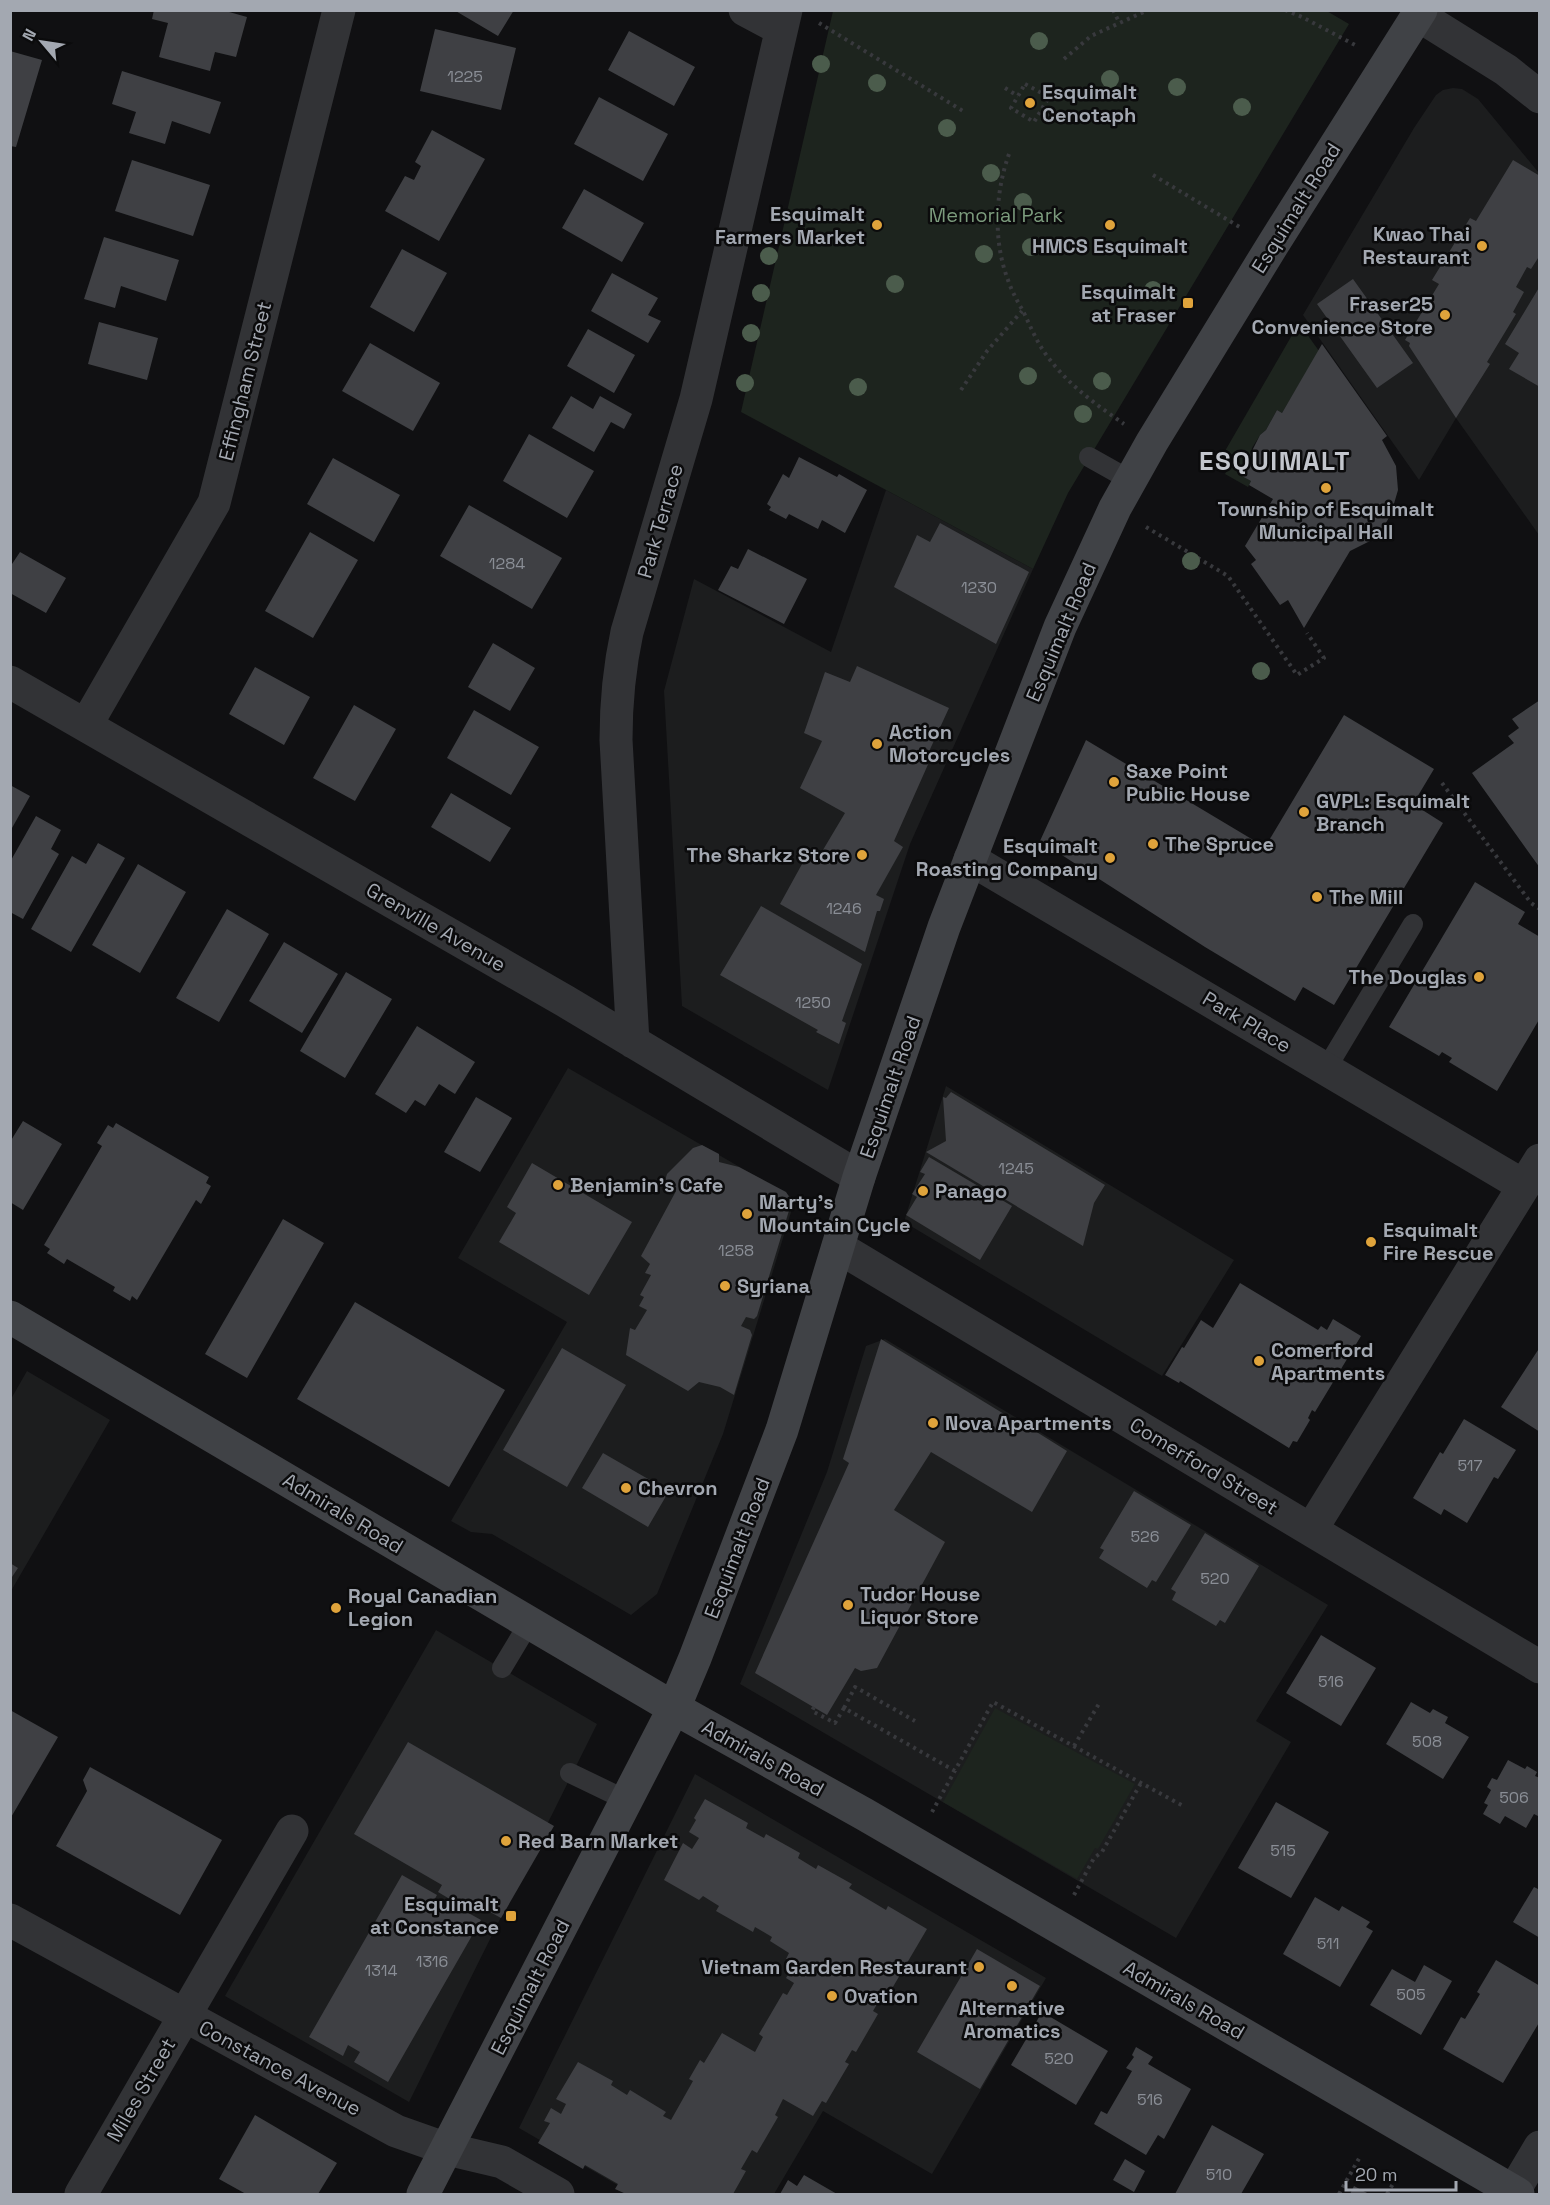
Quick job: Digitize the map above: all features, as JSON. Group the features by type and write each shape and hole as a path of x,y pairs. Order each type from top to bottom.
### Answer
{"main road":[{"name":"Esquimalt Road","path":"423,2194 674,1708 697,1654 782,1430 859,1177 970,859 1060,627 1122,494 1152,442 1419,13"},
{"name":"Admirals Road","path":"10,1317 674,1708 1056,1926 1514,2194"}],"street":[{"name":"Effingham Street","path":"86,725 214,503 339,10"},
{"path":"745,10 794,19"},
{"path":"1419,13 1513,75 1539,97"},
{"name":"Park Terrace","path":"633,1042 616,740 616,704 620,668 627,632 696,399 794,19"},
{"name":"Grenville Avenue","path":"10,682 633,1042 859,1177"},
{"name":"Park Place","path":"970,859 1326,1069 1532,1173"},
{"path":"1311,1530 1532,1173"},
{"name":"Comerford Street","path":"838,1247 1539,1667"},
{"name":"Miles Street","path":"81,2194 292,1831"},
{"name":"Constance Avenue","path":"10,1920 396,2131 447,2149 502,2162 558,2194"},
{"path":"1514,2194 1539,2147"}],"lane":[{"path":"1089,457 1122,494"},
{"path":"1326,1069 1413,924"},
{"path":"502,1668 529,1623"},
{"path":"570,1773 626,1800"}],"path":[{"path":"1113,10 1119,22"},
{"path":"1064,59 1091,36 1148,10"},
{"path":"1285,10 1388,63"},
{"path":"794,19 819,22 963,111"},
{"path":"1025,84 1049,97 1042,110 1034,122 1011,108 1025,84"},
{"path":"1005,88 1018,96"},
{"path":"1042,110 1055,117"},
{"path":"1009,154 1002,175 998,209 1000,249 1007,279 1022,311 1051,362 1098,406 1152,442"},
{"path":"1154,175 1272,246"},
{"path":"961,390 987,351 1022,311"},
{"path":"1122,494 1228,576 1297,675 1324,658 1307,633"},
{"path":"1442,783 1531,903 1539,909"},
{"path":"814,1707 812,1710 835,1723 855,1687 915,1721"},
{"path":"914,1844 993,1702 1185,1807"},
{"path":"1074,1746 1100,1702"},
{"path":"844,1708 955,1771"},
{"path":"1056,1926 1094,1858 1102,1852 1141,1783"},
{"path":"1339,2194 1361,2155"},
{"path":"1387,2194 1397,2177"}],"shaded area":[{"path":"1462,89 1478,99 1539,173 1539,535 1456,418 1419,480 1303,315 1414,128 1436,95 1443,90"},
{"path":"886,490 1033,569 910,844 828,1090 682,1006 664,691 694,579 831,652"},
{"path":"568,1068 795,1199 723,1434 657,1594 631,1615 492,1534 471,1532 451,1521 567,1322 458,1258"},
{"path":"946,1086 1234,1260 1162,1376 904,1222"},
{"path":"885,1339 1328,1605 1256,1721 1291,1742 1176,1938 740,1684 827,1472 866,1346"},
{"path":"27,1371 110,1420 11,1591 11,1399"},
{"path":"436,1630 597,1724 409,2102 225,1996"},
{"path":"695,1774 1046,1978 932,2174 823,2111 774,2194 633,2194 519,2128"}],"green space":[{"name":"Memorial Park","path":"1325,10 1349,24 1068,493 1033,569 741,412 833,11"},
{"path":"1299,323 1319,351 1282,413 1277,410 1266,430 1252,448 1251,455 1240,474 1251,481 1248,487 1225,474 1235,456 1225,451"},
{"path":"995,1708 1135,1784 1098,1849 1095,1848 1077,1879 943,1802"}],"building":[{"path":"154,10 222,10 247,17 236,57 215,52 210,71 159,57 168,23 152,19"},
{"path":"454,10 514,10 498,36"},
{"path":"435,29 516,48 501,110 420,91"},
{"path":"629,31 695,67 674,106 608,70"},
{"path":"10,51 42,60 16,147 10,146"},
{"path":"122,71 221,102 210,134 172,121 165,144 129,133 136,112 112,104"},
{"path":"599,97 668,134 643,181 574,144"},
{"path":"432,130 485,159 439,241 385,211 405,176 414,180 421,166 415,162"},
{"path":"132,160 210,185 193,236 115,211"},
{"path":"1513,160 1540,176 1540,255 1531,269 1527,267 1516,287 1524,292 1513,312 1516,314 1487,362 1490,364 1456,418 1409,346 1410,343 1405,340 1439,284 1432,280 1470,218 1476,221"},
{"path":"584,189 644,223 622,262 562,228"},
{"path":"104,237 179,260 166,301 121,286 115,308 84,299"},
{"path":"402,249 447,273 414,332 370,307"},
{"path":"612,273 658,298 648,315 661,321 648,343 591,311"},
{"path":"1353,279 1413,363 1377,388 1317,304"},
{"path":"1540,286 1540,387 1509,369 1519,353 1505,344"},
{"path":"99,322 158,338 147,380 88,364"},
{"path":"588,329 635,355 614,393 567,366"},
{"path":"370,343 440,383 413,431 342,391"},
{"name":"Township of Esquimalt Municipal Hall","path":"1322,344 1387,436 1382,440 1396,466 1398,490 1391,514 1383,528 1372,540 1350,551 1304,628 1288,600 1280,605 1251,564 1256,560 1245,546 1273,499 1249,485 1251,481 1240,475 1260,435 1266,430 1277,410 1282,413"},
{"path":"571,396 593,409 600,396 632,414 624,429 611,422 594,452 552,428"},
{"path":"529,434 594,471 567,518 503,481"},
{"path":"799,457 837,477 839,474 867,490 845,533 822,520 818,529 789,514 786,519 769,510 771,507 767,504 783,474 789,478"},
{"path":"333,458 400,495 374,542 307,504"},
{"path":"469,505 562,558 532,609 440,556"},
{"path":"940,523 1029,572 996,644 894,587 917,535 930,542"},
{"path":"310,532 358,560 313,638 265,611"},
{"path":"748,549 807,579 784,624 718,590 731,566 738,569"},
{"path":"20,552 66,578 46,613 10,593 10,567"},
{"path":"493,643 535,668 510,711 468,687"},
{"path":"857,666 949,708 926,758 930,760 894,841 903,847 876,895 884,899 880,911 877,911 865,952 780,904 807,855 817,860 845,813 800,788 822,741 804,733 825,672 850,682"},
{"path":"255,667 310,697 284,745 229,714"},
{"path":"1540,700 1540,868 1472,773 1514,743 1508,736 1519,728 1512,719"},
{"path":"354,705 396,729 355,801 313,778"},
{"path":"474,710 539,747 511,795 447,758"},
{"name":"The Mill","path":"1344,715 1434,769 1413,804 1443,823 1334,1005 1303,987 1295,1001 1205,947 1040,841 1086,740 1265,847"},
{"path":"10,785 30,796 12,828 10,827"},
{"path":"451,793 511,828 490,862 431,827"},
{"path":"36,816 61,830 51,849 59,854 23,919 10,912 10,862"},
{"path":"98,843 125,858 71,952 31,929 72,856 86,864"},
{"path":"138,864 186,892 140,973 92,945"},
{"name":"The Douglas","path":"1475,882 1525,912 1518,924 1540,937 1540,1018 1497,1091 1449,1062 1452,1058 1442,1052 1439,1056 1389,1027"},
{"path":"761,906 862,964 842,1021 846,1023 839,1044 720,975"},
{"path":"227,909 269,934 219,1022 176,998"},
{"path":"284,942 338,974 302,1033 249,1001"},
{"path":"346,972 392,999 345,1078 300,1051"},
{"path":"417,1026 475,1062 455,1094 439,1084 425,1106 415,1100 406,1113 375,1094"},
{"path":"951,1092 1105,1185 1094,1203 1083,1246 926,1152 946,1141 943,1097 946,1098"},
{"path":"476,1097 512,1118 480,1172 444,1152"},
{"path":"23,1121 62,1144 23,1210 10,1202 10,1142"},
{"path":"116,1123 209,1177 206,1183 211,1186 201,1204 196,1200 137,1300 132,1296 130,1301 113,1291 115,1287 67,1259 64,1264 47,1253 50,1249 44,1245 102,1146 97,1143 108,1125 113,1128"},
{"path":"702,1145 719,1154 719,1162 739,1167 786,1192 791,1204 757,1316 754,1319 746,1317 741,1326 750,1330 752,1335 734,1395 720,1387 699,1382 688,1391 626,1355 630,1328 635,1330 647,1310 639,1306 644,1297 640,1295 651,1275 645,1273 650,1264 641,1256 676,1191 664,1184 667,1174 693,1148"},
{"path":"929,1157 1012,1206 980,1260 906,1215 917,1197 912,1194 925,1174 920,1172"},
{"path":"532,1163 632,1222 589,1295 499,1242 516,1213 507,1207"},
{"path":"283,1219 324,1243 247,1378 205,1354"},
{"name":"Comerford Apartments","path":"1240,1283 1318,1330 1321,1326 1327,1330 1333,1319 1361,1336 1315,1412 1312,1410 1308,1418 1310,1420 1297,1442 1293,1441 1289,1448 1180,1381 1179,1383 1165,1375 1201,1320 1213,1328"},
{"path":"355,1302 505,1390 449,1487 297,1399"},
{"path":"881,1339 1009,1417 1008,1421 1016,1426 1019,1421 1067,1451 1032,1512 931,1452 894,1510 945,1542 877,1668 861,1671 855,1668 827,1715 755,1673 849,1463 843,1459"},
{"path":"1540,1347 1540,1432 1501,1407"},
{"path":"562,1348 626,1385 567,1487 503,1450"},
{"path":"1464,1419 1516,1450 1498,1479 1494,1477 1467,1523 1444,1509 1441,1515 1413,1498 1440,1452 1443,1454"},
{"path":"603,1453 669,1491 648,1527 582,1488"},
{"path":"1134,1491 1191,1525 1156,1582 1152,1580 1147,1588 1099,1558 1104,1550 1100,1548"},
{"path":"1205,1533 1259,1566 1225,1623 1220,1620 1216,1626 1172,1600 1176,1592 1171,1589"},
{"path":"10,1563 18,1568 10,1580"},
{"path":"1321,1635 1376,1668 1341,1726 1286,1693"},
{"path":"1411,1702 1430,1713 1433,1709 1448,1717 1445,1723 1469,1737 1443,1779 1386,1744"},
{"path":"10,1710 58,1737 10,1819"},
{"path":"408,1742 554,1826 501,1918 472,1902 468,1910 438,1892 442,1885 354,1834"},
{"path":"1508,1760 1525,1769 1527,1766 1537,1772 1535,1776 1540,1778 1540,1817 1534,1814 1526,1828 1505,1816 1500,1824 1483,1814 1488,1805 1484,1803 1491,1790 1487,1787 1492,1778 1497,1780"},
{"path":"90,1767 222,1840 180,1915 56,1846 87,1791 83,1780"},
{"name":"Ovation","path":"705,1799 748,1823 746,1828 764,1838 766,1834 800,1853 798,1858 816,1869 818,1865 852,1884 849,1888 886,1910 888,1906 927,1929 887,1997 883,1994 873,2011 878,2014 856,2052 852,2050 845,2062 849,2064 826,2103 822,2101 813,2116 783,2099 775,2115 778,2117 757,2153 752,2150 741,2169 746,2171 733,2194 626,2194 615,2189 618,2184 585,2165 583,2169 538,2143 550,2123 544,2121 551,2108 561,2114 566,2104 556,2099 578,2062 613,2081 611,2085 627,2095 630,2090 666,2112 663,2116 671,2120 693,2081 689,2079 700,2060 704,2063 722,2033 755,2052 763,2037 759,2034 783,1993 787,1995 794,1983 786,1978 795,1964 786,1959 789,1953 770,1941 772,1937 755,1927 753,1932 716,1911 719,1906 703,1896 699,1900 664,1880 683,1843 692,1849 699,1838 689,1832"},
{"path":"1276,1802 1329,1832 1291,1898 1238,1868"},
{"path":"402,1875 437,1895 431,1906 441,1911 447,1901 481,1920 388,2082 354,2062 360,2052 348,2045 343,2056 309,2037"},
{"path":"1534,1887 1540,1890 1540,1938 1513,1922"},
{"path":"1315,1897 1339,1911 1342,1906 1370,1922 1366,1927 1373,1931 1340,1987 1283,1954"},
{"path":"977,1949 1040,1986 980,2089 917,2052"},
{"path":"1496,1960 1540,1986 1540,2021 1503,2083 1443,2049 1461,2017 1465,2019 1480,1994 1477,1992"},
{"path":"1424,1965 1452,1981 1421,2035 1370,2005 1392,1969 1415,1982"},
{"path":"1042,2012 1108,2051 1076,2105 1011,2065"},
{"path":"1136,2047 1153,2057 1148,2064 1191,2089 1164,2139 1158,2135 1146,2155 1094,2124 1101,2111 1107,2114 1132,2071 1126,2068 1134,2057 1132,2055"},
{"path":"255,2115 337,2163 318,2194 246,2194 219,2179"},
{"path":"1212,2125 1264,2154 1241,2194 1175,2194"},
{"path":"1125,2159 1145,2171 1134,2192 1113,2180"},
{"path":"804,2175 837,2194 780,2194 788,2180 797,2186"},
{"path":"1354,2186 1369,2194 1350,2194"}],"place":[{"name":"Esquimalt Cenotaph","path":"1030,103"},
{"name":"Esquimalt Farmers Market","path":"877,225"},
{"name":"HMCS Esquimalt","path":"1110,225"},
{"name":"Kwao Thai Restaurant","path":"1482,246"},
{"name":"Esquimalt at Fraser","path":"1188,303"},
{"name":"Fraser25 Convenience Store","path":"1445,315"},
{"name":"Township of Esquimalt Municipal Hall","path":"1326,488"},
{"name":"Action Motorcycles","path":"877,744"},
{"name":"Saxe Point Public House","path":"1114,782"},
{"name":"GVPL: Esquimalt Branch","path":"1304,812"},
{"name":"The Spruce","path":"1153,844"},
{"name":"The Sharkz Store","path":"862,855"},
{"name":"Esquimalt Roasting Company","path":"1110,858"},
{"name":"The Mill","path":"1317,897"},
{"name":"The Douglas","path":"1479,977"},
{"name":"Benjamin's Cafe","path":"558,1185"},
{"name":"Panago","path":"923,1191"},
{"name":"Marty's Mountain Cycle","path":"747,1214"},
{"name":"Esquimalt Fire Rescue","path":"1371,1242"},
{"name":"Syriana","path":"725,1286"},
{"name":"Comerford Apartments","path":"1259,1361"},
{"name":"Nova Apartments","path":"933,1423"},
{"name":"Chevron","path":"626,1488"},
{"name":"Tudor House Liquor Store","path":"848,1605"},
{"name":"Royal Canadian Legion","path":"336,1608"},
{"name":"Red Barn Market","path":"506,1841"},
{"name":"Esquimalt at Constance","path":"511,1916"},
{"name":"Vietnam Garden Restaurant","path":"979,1967"},
{"name":"Alternative Aromatics","path":"1012,1986"},
{"name":"Ovation","path":"832,1996"}],"district":[{"name":"ESQUIMALT","path":"1275,461"}]}
